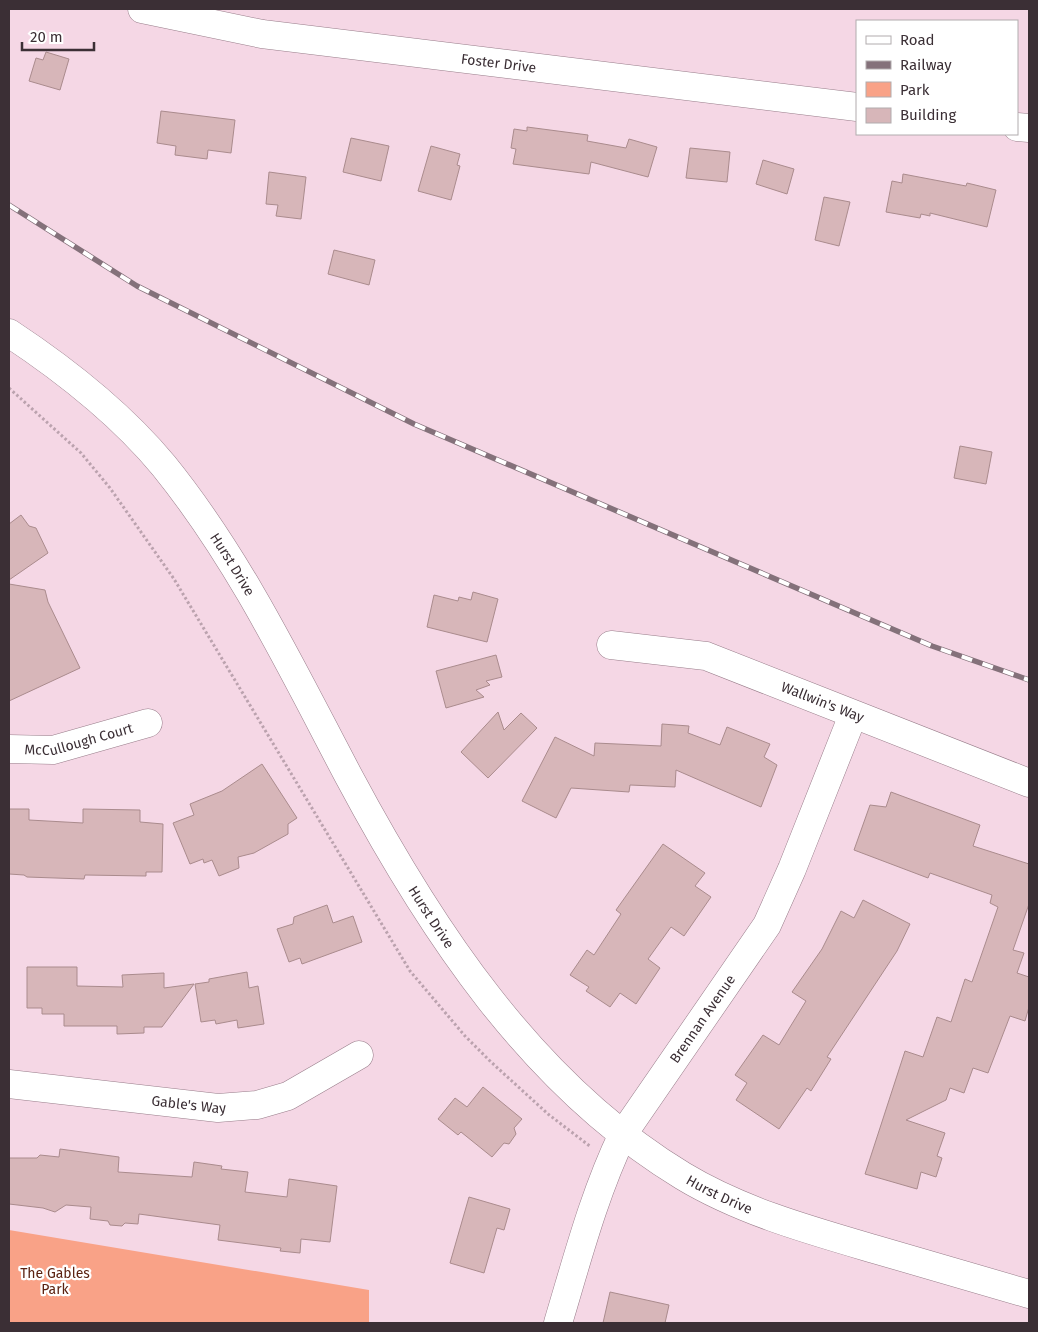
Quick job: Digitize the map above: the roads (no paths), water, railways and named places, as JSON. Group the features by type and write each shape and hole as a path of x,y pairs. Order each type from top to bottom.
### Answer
{"street":[{"name":"Foster Drive","path":"142,9 262,34 856,107"},
{"name":"Hurst Drive","path":"9,333 59,368 110,411 162,464 206,522 286,656 354,786 402,872 437,926 484,990 542,1060 623,1134 678,1173 739,1204 842,1240 1029,1294"},
{"name":"Wallwin's Way","path":"611,645 706,656 1029,783"},
{"name":"Brennan Avenue","path":"558,1323 580,1249 610,1161 623,1134 767,925 792,869 853,715"},
{"name":"McCullough Court","path":"9,749 53,750 148,723"},
{"name":"Gable's Way","path":"9,1084 218,1108 257,1105 288,1096 359,1055"}],"railway":[{"path":"9,205 137,286 414,424 932,646 1029,680"}],"park label":[{"name":"The Gables Park","path":"55,1282"}]}
